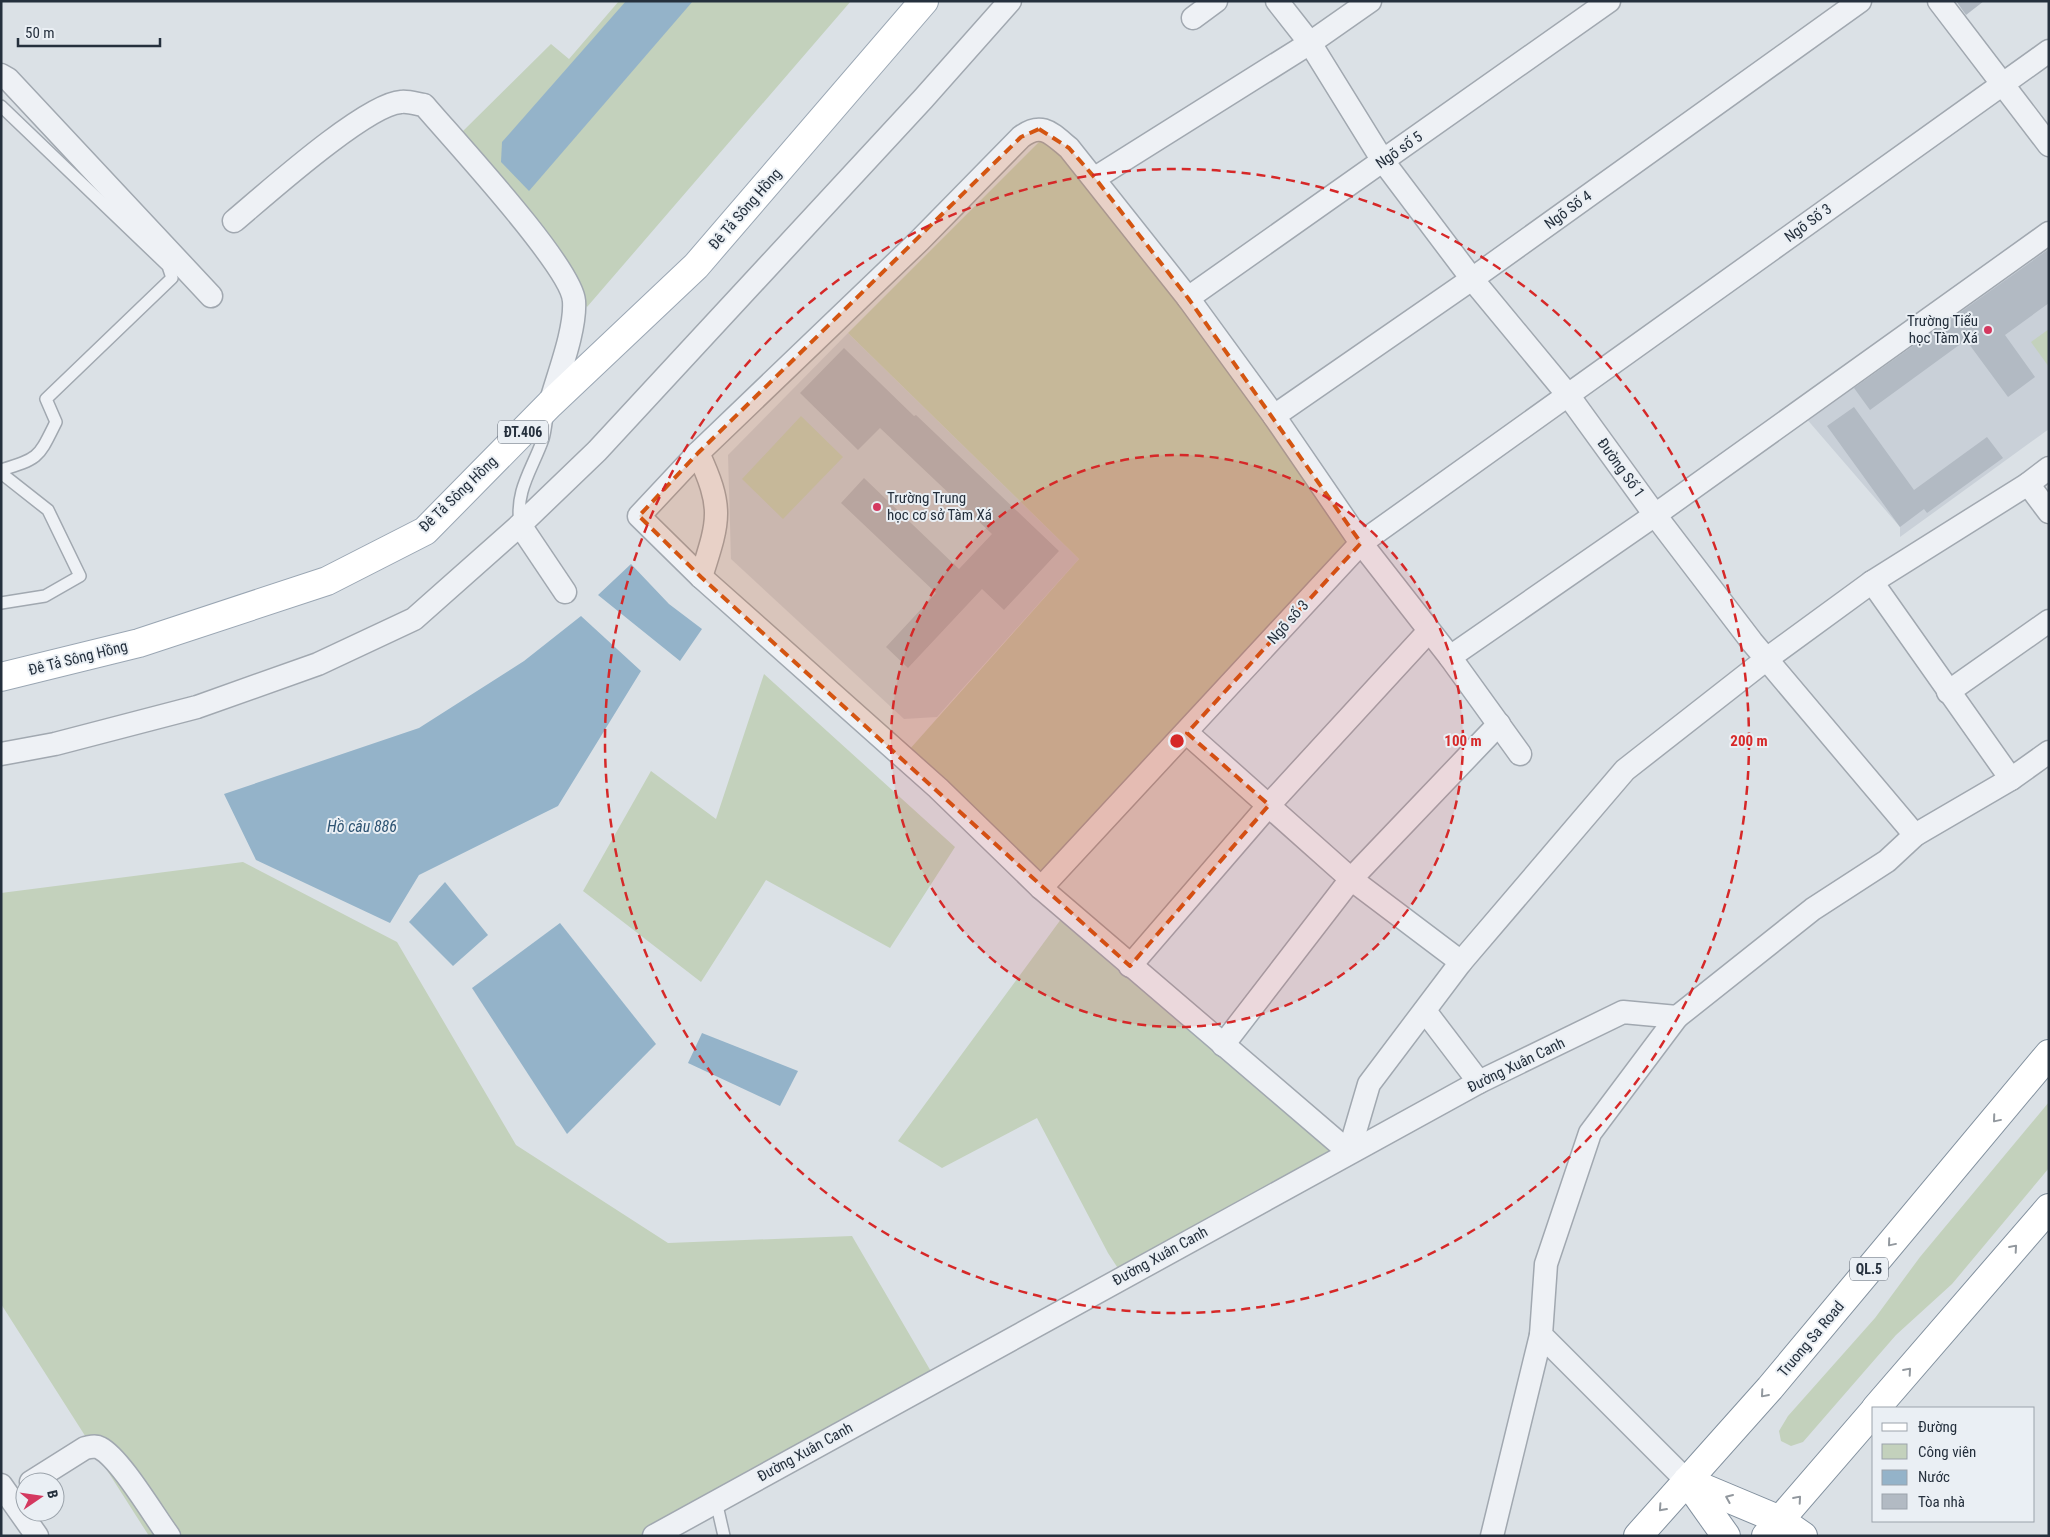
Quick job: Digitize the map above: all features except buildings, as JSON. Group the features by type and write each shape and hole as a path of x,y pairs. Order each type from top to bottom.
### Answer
{"main road":[{"name":"Đê Tả Sông Hồng","path":"1,677 139,644 327,581 424,530 550,404 696,266 924,1"},
{"name":"Truong Sa Road","path":"2018,1092 2049,1040"},
{"name":"Truong Sa Road","path":"1638,1536 1770,1388 2049,1054"},
{"path":"1878,1407 2049,1208"},
{"path":"1773,1528 1872,1413"},
{"path":"1687,1481 1773,1528 1803,1536"},
{"path":"1687,1481 1726,1536"}],"street":[{"path":"1,754 55,744 197,707 318,664 414,619 520,525 597,451 658,387 1010,1"},
{"path":"1192,18 1216,1"},
{"name":"Đường Số 1","path":"1277,1 1310,43 1383,161 1472,279 1568,395 1655,515 1752,642 1768,658 1915,835"},
{"path":"1095,178 1310,43 1370,1"},
{"name":"Ngõ số 5","path":"1188,298 1609,1"},
{"name":"Ngõ Số 4","path":"1274,416 1472,279 1860,1"},
{"path":"1939,1 2049,145"},
{"name":"Ngõ Số 3","path":"1568,395 2049,51"},
{"path":"1,75 8,79 211,296"},
{"path":"234,221 333,140 377,110 401,102 424,105 546,249 570,286 574,298 574,318 550,404"},
{"path":"1520,754 1450,657 1428,632 1360,543 1274,416 1188,298 1095,178 1069,148 1049,132 1031,130 825,333 698,453 639,516 701,577 938,788 1041,888 1349,1152 1369,1084 1461,962 1625,770 1768,658 1872,582 2028,484 2049,468"},
{"path":"1450,657 1655,515 2049,233"},
{"name":"Ngõ số 3","path":"1041,888 1360,543 1568,395"},
{"path":"698,453 712,485 716,505 716,527 701,577"},
{"path":"2028,484 2049,512"},
{"path":"520,525 565,592"},
{"path":"1872,582 2011,779"},
{"path":"1948,692 2049,621"},
{"path":"1130,966 1268,805 1428,632"},
{"path":"1222,1045 1351,879 1499,724"},
{"path":"1187,732 1351,879 1461,962"},
{"path":"1492,1536 1542,1335 1546,1264 1590,1133 1677,1017 1813,909 1887,861 1915,835 2011,779 2049,752"},
{"path":"1425,1011 1479,1082"},
{"name":"Đường Xuân Canh","path":"654,1536 1479,1082 1623,1012 1677,1017"},
{"path":"1542,1335 1687,1481"},
{"path":"48,1472 85,1448 94,1446 102,1448 114,1459 169,1536"},
{"path":"12,1489 37,1536"}],"lane":[{"path":"1,106 168,266 172,278 46,399 56,422 40,454 1,472 48,510 80,576 45,596 1,603"},
{"path":"520,525 518,508 527,473 543,439 550,404"},
{"path":"716,1501 724,1536"}],"highlighted area":[{"path":"1039,129 1069,148 1095,178 1188,298 1361,543 1187,733 1269,805 1130,966 701,577 639,516 698,453 1021,137"}],"shaded area":[{"name":"Trường Tiểu học Tàm Xá","path":"2049,244 2049,429 1900,537 1900,527 1805,417"},
{"name":"Trường Trung học cơ sở Tàm Xá","path":"848,333 1079,559 937,717 904,719 731,559 728,455"}],"green space":[{"path":"619,1 851,1 587,307 462,132 551,44 569,59"},
{"path":"1049,132 1361,543 1041,888 909,750 1079,559 848,333"},
{"path":"2049,329 2049,367 2031,342"},
{"path":"801,416 843,457 783,519 742,479"},
{"path":"764,674 955,847 890,948 766,880 701,982 583,891 651,771 716,819"},
{"path":"243,862 397,942 516,1145 668,1243 852,1236 936,1380 654,1536 149,1536 1,1304 1,893"},
{"path":"1067,911 1349,1152 1123,1276 1108,1253 1037,1118 942,1168 898,1141"},
{"path":"2049,1102 2049,1168 1952,1284 1896,1335 1803,1442 1791,1446 1781,1441 1779,1431 1788,1416 1875,1318 1920,1257"}],"water":[{"path":"626,1 693,1 529,191 501,162 502,142"},
{"path":"631,564 669,604 702,629 680,661 598,595"},
{"name":"Hồ câu 886","path":"581,616 641,671 558,806 419,875 390,923 256,860 224,794 419,728 524,661"},
{"path":"445,882 488,935 453,966 409,922"},
{"path":"560,923 656,1044 567,1134 472,988"},
{"path":"702,1033 798,1071 780,1106 688,1063"}],"place":[{"name":"Trường Tiểu học Tàm Xá","path":"1988,330"},
{"name":"Trường Trung học cơ sở Tàm Xá","path":"877,507"}]}
